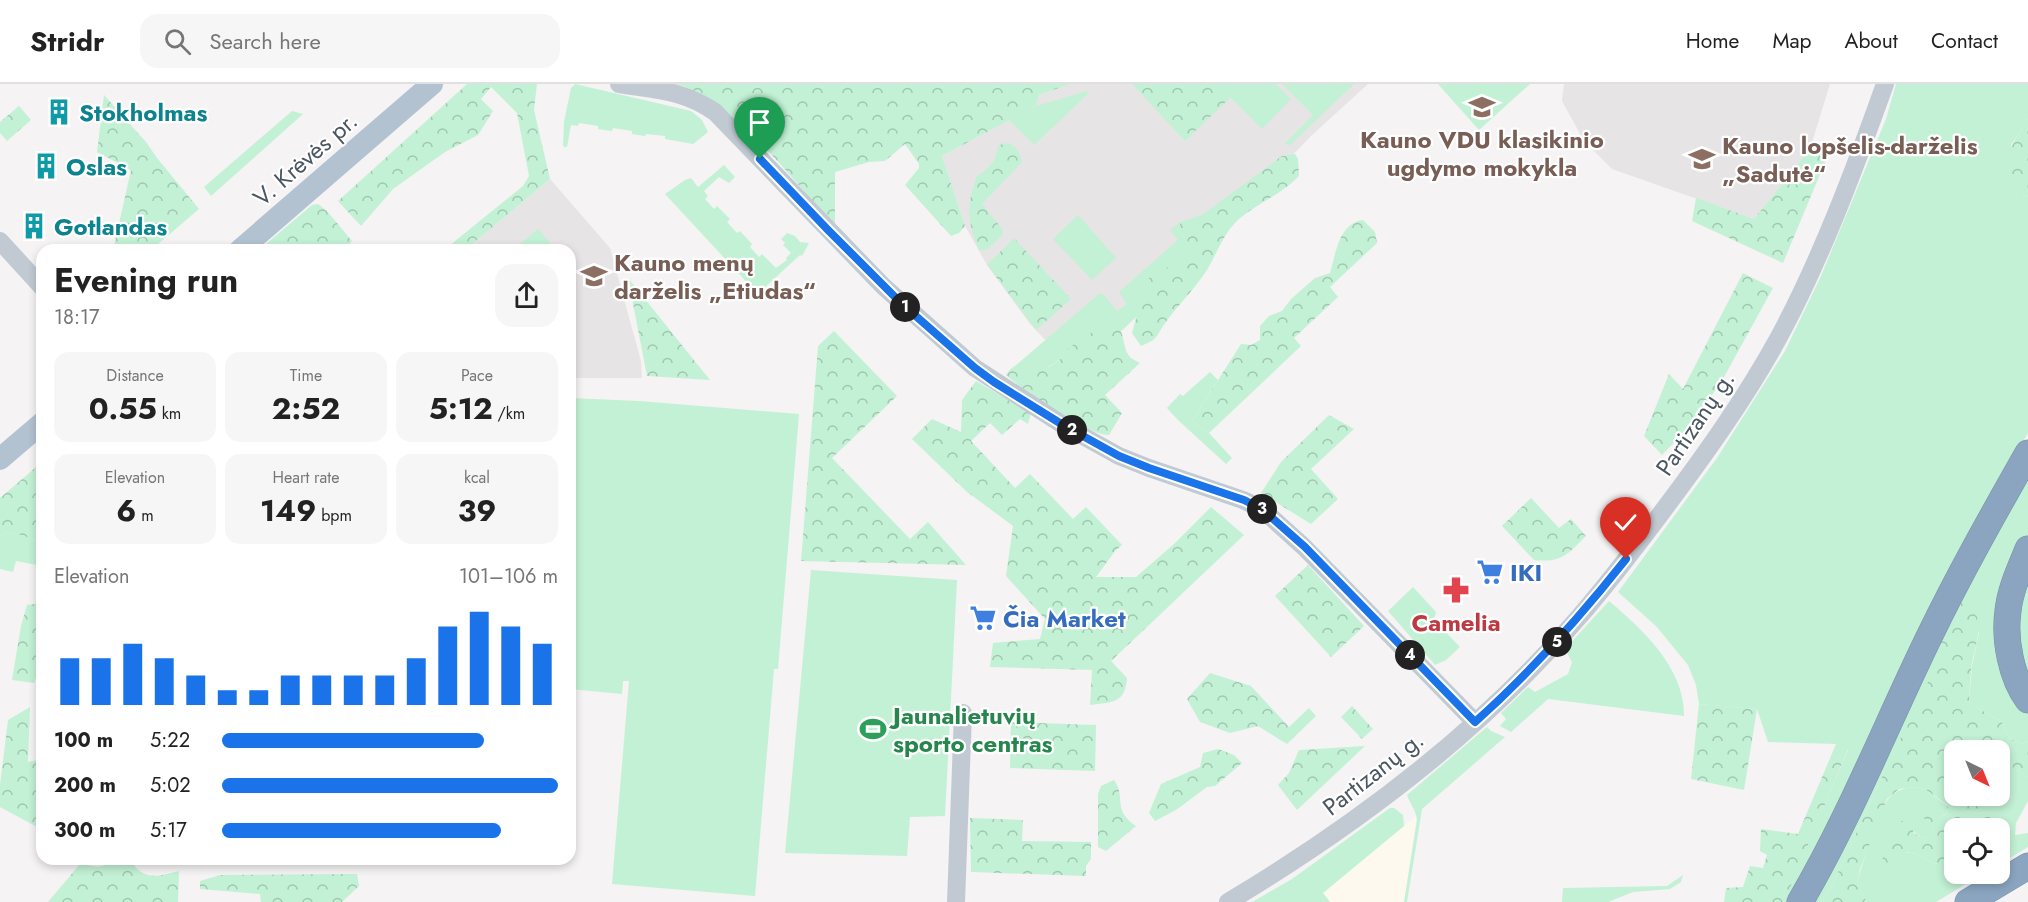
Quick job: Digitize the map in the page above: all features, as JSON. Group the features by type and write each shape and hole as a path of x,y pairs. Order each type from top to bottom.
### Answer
{"highway":[{"path":"1800,902 1822,865 1930,634 2028,453"},
{"path":"2028,549 2007,612 2012,666 2028,700"},
{"path":"1968,902 2028,866"}],"main road":[{"name":"V. Krėvės pr.","path":"247,244 432,84"},
{"path":"0,459 36,428"}],"street":[{"path":"619,84 681,94 700,102 715,112 901,303 994,382 1063,425 1119,456 1244,500 1262,509 1305,547 1475,722"},
{"name":"Partizanų g.","path":"1228,902 1358,818 1475,722 1554,644 1604,587 1684,483 1748,389 1779,337 1805,284 1846,187 1885,84"},
{"path":"0,241 36,280"},
{"path":"956,902 963,713"}],"shaded area":[{"path":"1070,84 1368,84 1311,136 1137,316 1077,373 1030,324 987,265 965,226 942,156 1036,106 1039,95"},
{"name":"Kauno lopšelis-darželis „Sadutė“","path":"1564,84 1830,84 1810,149 1754,219 1612,169 1584,141 1562,101"},
{"name":"Kauno menų darželis „Etiudas“","path":"550,179 610,248 641,361 642,378 576,378 576,244 472,244"},
{"path":"1417,815 1404,902 1330,902 1323,893"}],"green space":[{"path":"467,84 537,84 534,110 550,179 472,244 451,244 523,186 529,176 517,113 491,87 481,99 493,111 478,135 445,152 393,189 361,226 338,201"},
{"path":"575,84 691,111 702,120 708,132 693,144 665,139 665,136 632,134 632,131 613,128 612,131 598,129 598,126 579,123 578,126 571,125 567,147 564,147 564,122 571,88"},
{"path":"673,84 1070,84 1039,95 1036,106 942,156 965,226 959,233 951,236 905,185 919,168 919,164 905,144 885,161 869,162 835,172 835,225 739,122 695,91"},
{"path":"1132,84 1217,84 1231,97 1185,141"},
{"path":"1217,84 1276,84 1291,99 1262,129"},
{"path":"1282,84 1354,84 1290,145 1284,144 1313,115"},
{"name":"Kauno VDU klasikinio ugdymo mokykla","path":"1438,84 1530,84 1479,130"},
{"path":"1896,84 2028,84 2028,119 2011,145 2023,195 2028,197 2028,433 1983,512 1791,902 1783,902 1848,750 1836,744 1768,742 1757,709 1699,704 1696,685 1688,665 1656,626 1618,592 1717,458 1785,351 1821,276 1886,119"},
{"path":"1087,91 1089,93 1034,145 1009,120 1036,106"},
{"path":"104,95 146,142 199,209 158,244 114,244 131,170 97,152"},
{"path":"19,106 31,120 7,141 0,133 0,122"},
{"path":"292,111 303,114 211,196 204,187"},
{"path":"2028,119 2028,197 2020,192 2009,175 2008,159 2018,134"},
{"path":"1004,143 1016,149 1022,162 982,204 1003,230 1002,236 986,250 979,250 970,221 971,196 977,176 992,164 998,146"},
{"path":"1810,149 1828,155 1783,263 1692,221 1696,198 1754,219"},
{"path":"1295,154 1298,159 1299,176 1234,224 1207,270 1157,336 1141,346 1132,333 1146,281 1154,274 1178,262 1189,248 1187,239 1180,233 1180,222 1202,215 1282,156"},
{"path":"724,165 735,177 729,183 719,177 704,191 708,196 705,199 714,209 717,206 730,219 727,222 737,233 740,231 752,244 750,247 759,257 762,254 776,268 787,260 786,258 791,253 783,245 785,243 781,239 787,233 795,236 800,242 809,243 802,256 800,255 762,290 754,290 665,194 691,178 698,187"},
{"path":"318,204 327,211 352,241 349,244 266,244 312,205"},
{"path":"1078,215 1116,258 1092,280 1053,239"},
{"path":"1363,220 1375,232 1377,243 1330,287 1338,297 1294,338 1301,346 1209,433 1192,421 1241,344 1251,345 1260,340 1260,326 1269,316 1282,311 1291,299 1315,278 1330,273 1344,233 1355,222"},
{"path":"1180,222 1180,233 1187,239 1189,248 1178,262 1146,281 1137,316 1120,332 1119,329 1104,324 1070,347 1062,358 1048,367 1022,364 1015,366 1100,293 1117,311 1127,304 1119,292 1178,240 1170,230"},
{"path":"538,229 551,244 520,244"},
{"path":"1014,238 1071,299 1036,330 987,265"},
{"path":"1743,273 1773,288 1724,377 1696,419 1662,455 1644,436 1669,374 1683,389"},
{"path":"628,278 710,380 647,376"},
{"path":"1104,324 1118,328 1123,336 1127,353 1140,363 1105,395 1122,413 1109,435 1099,433 1072,420 1006,375 1015,366 1025,363 1049,367 1062,358 1070,347"},
{"path":"834,331 897,396 832,458 910,539 928,522 966,565 801,561 818,346"},
{"path":"1210,372 1218,380 1192,421 1209,433 1232,458 1226,464 1167,408 1180,394 1183,396"},
{"path":"976,381 1031,413 1028,424 1020,419 1002,435 990,423 971,441 1015,488 1030,474 1073,519 1086,507 1122,545 1096,577 1136,577 1174,544 1211,507 1244,535 1111,661 1127,678 1123,693 1116,700 1090,705 1092,670 990,667 993,643 1040,639 1045,619 1006,576 1013,526 966,491 912,439 932,419 961,432 962,400"},
{"path":"576,398 799,414 778,669 774,669 755,896 612,884 629,681 623,681 622,694 576,690"},
{"path":"1329,415 1354,429 1311,469 1338,499 1311,524 1261,493 1281,462"},
{"path":"36,467 36,541 6,532 0,537 0,498"},
{"path":"2028,470 2028,534 2006,576 2015,695 2028,715 2028,741 2022,744 2010,739 2001,721 1969,701 1972,666 1979,633 1955,605"},
{"path":"1531,498 1559,528 1571,519 1586,536 1564,556 1544,561 1534,560 1502,526"},
{"path":"6,532 36,541 36,565 16,561 13,572 0,569 0,537"},
{"path":"1308,565 1364,626 1331,657 1275,596"},
{"path":"2028,566 2028,682 2018,655 2016,613"},
{"name":"Jaunalietuvių sporto centras","path":"811,570 957,580 945,816 910,817 907,856 785,853"},
{"path":"1413,587 1436,612 1434,620 1460,647 1446,660 1435,665 1388,611"},
{"path":"1609,601 1647,637 1669,666 1682,698 1684,716 1548,699 1511,732 1500,726 1506,719 1501,713 1528,687 1535,692 1568,674 1572,662 1565,649"},
{"path":"1969,601 1977,617 1978,631 1971,668 1969,701 2001,721 2010,739 2022,744 2028,741 2028,778 2010,765 2010,740 1944,740 1944,803 1925,789 1915,787 1899,789 1887,799 1860,869 1857,884 1867,902 1822,902 1831,888 1943,651 1938,643 1955,605"},
{"path":"35,604 36,677 34,683 12,680 27,605"},
{"path":"1938,643 1944,651 1888,764 1831,888 1822,902 1812,902"},
{"path":"1210,673 1251,686 1289,727 1309,708 1316,716 1287,744 1258,726 1230,733 1200,722 1187,699"},
{"path":"1699,704 1757,709 1744,790 1691,779"},
{"path":"1352,706 1373,729 1362,739 1341,717"},
{"path":"30,707 28,762 36,760 36,826 0,807 0,785 8,720"},
{"path":"1011,722 1096,725 1095,771 1010,768"},
{"path":"1487,727 1505,737 1422,809 1407,902 1404,902 1417,820 1407,795"},
{"path":"1836,744 1848,749 1785,900 1783,902 1724,902 1726,888 1743,887 1750,866 1763,868 1767,855 1760,851 1761,829 1798,834"},
{"path":"1365,746 1297,810 1278,785 1289,773 1299,750"},
{"path":"1218,749 1234,755 1242,763 1215,786 1207,787 1176,810 1155,821 1149,813 1161,784 1200,767 1203,753"},
{"path":"2010,765 2028,778 2028,801 2016,823 2015,835 2028,833 2028,847 2010,858 2010,818 1994,818 1984,806 2010,806"},
{"path":"1114,780 1118,786 1121,809 1128,820 1136,826 1106,851 1098,847 1098,794 1101,786"},
{"path":"1915,787 1925,789 1944,806 1947,806 1946,815 1941,816 1933,825 1932,833 1923,839 1901,821 1886,870 1904,852 1917,854 1934,864 1944,862 1944,884 1966,884 1936,902 1867,902 1857,884 1866,852 1886,802 1902,789"},
{"path":"1932,804 1941,816 1946,815 1947,806 1989,806 2001,812 2001,818 1944,818 1944,862 1934,864 1917,854 1905,852 1885,871 1881,865 1882,859 1901,821 1911,822 1914,826 1913,832 1923,839 1932,833 1933,825 1921,816 1927,807"},
{"path":"1390,808 1394,808 1403,815 1404,826 1323,893 1330,902 1252,902 1292,879"},
{"path":"970,818 1023,820 1022,841 1091,842 1091,859 1086,866 1086,876 971,872"},
{"path":"79,865 98,867 134,865 140,871 152,876 179,871 178,902 48,902"},
{"path":"357,874 359,886 342,902 261,902 260,894 200,889 200,881 220,875"},
{"path":"1683,875 1681,882 1670,889 1633,892 1608,902 1562,902 1563,888 1667,886"}],"place":[{"name":"Kauno VDU klasikinio ugdymo mokykla","path":"1482,107"},
{"name":"Stokholmas","path":"59,112"},
{"name":"Kauno lopšelis-darželis „Sadutė“","path":"1702,159"},
{"name":"Oslas","path":"46,166"},
{"name":"Gotlandas","path":"34,226"},
{"name":"Kauno menų darželis „Etiudas“","path":"594,276"},
{"name":"IKI","path":"1490,572"},
{"name":"Camelia","path":"1456,590"},
{"name":"Čia Market","path":"983,618"},
{"name":"Jaunalietuvių sporto centras","path":"873,729"}],"route":[{"path":"760,159 901,303 994,382 1063,425 1119,456 1244,500 1262,509 1305,547 1475,722 1554,644 1626,559"}]}
